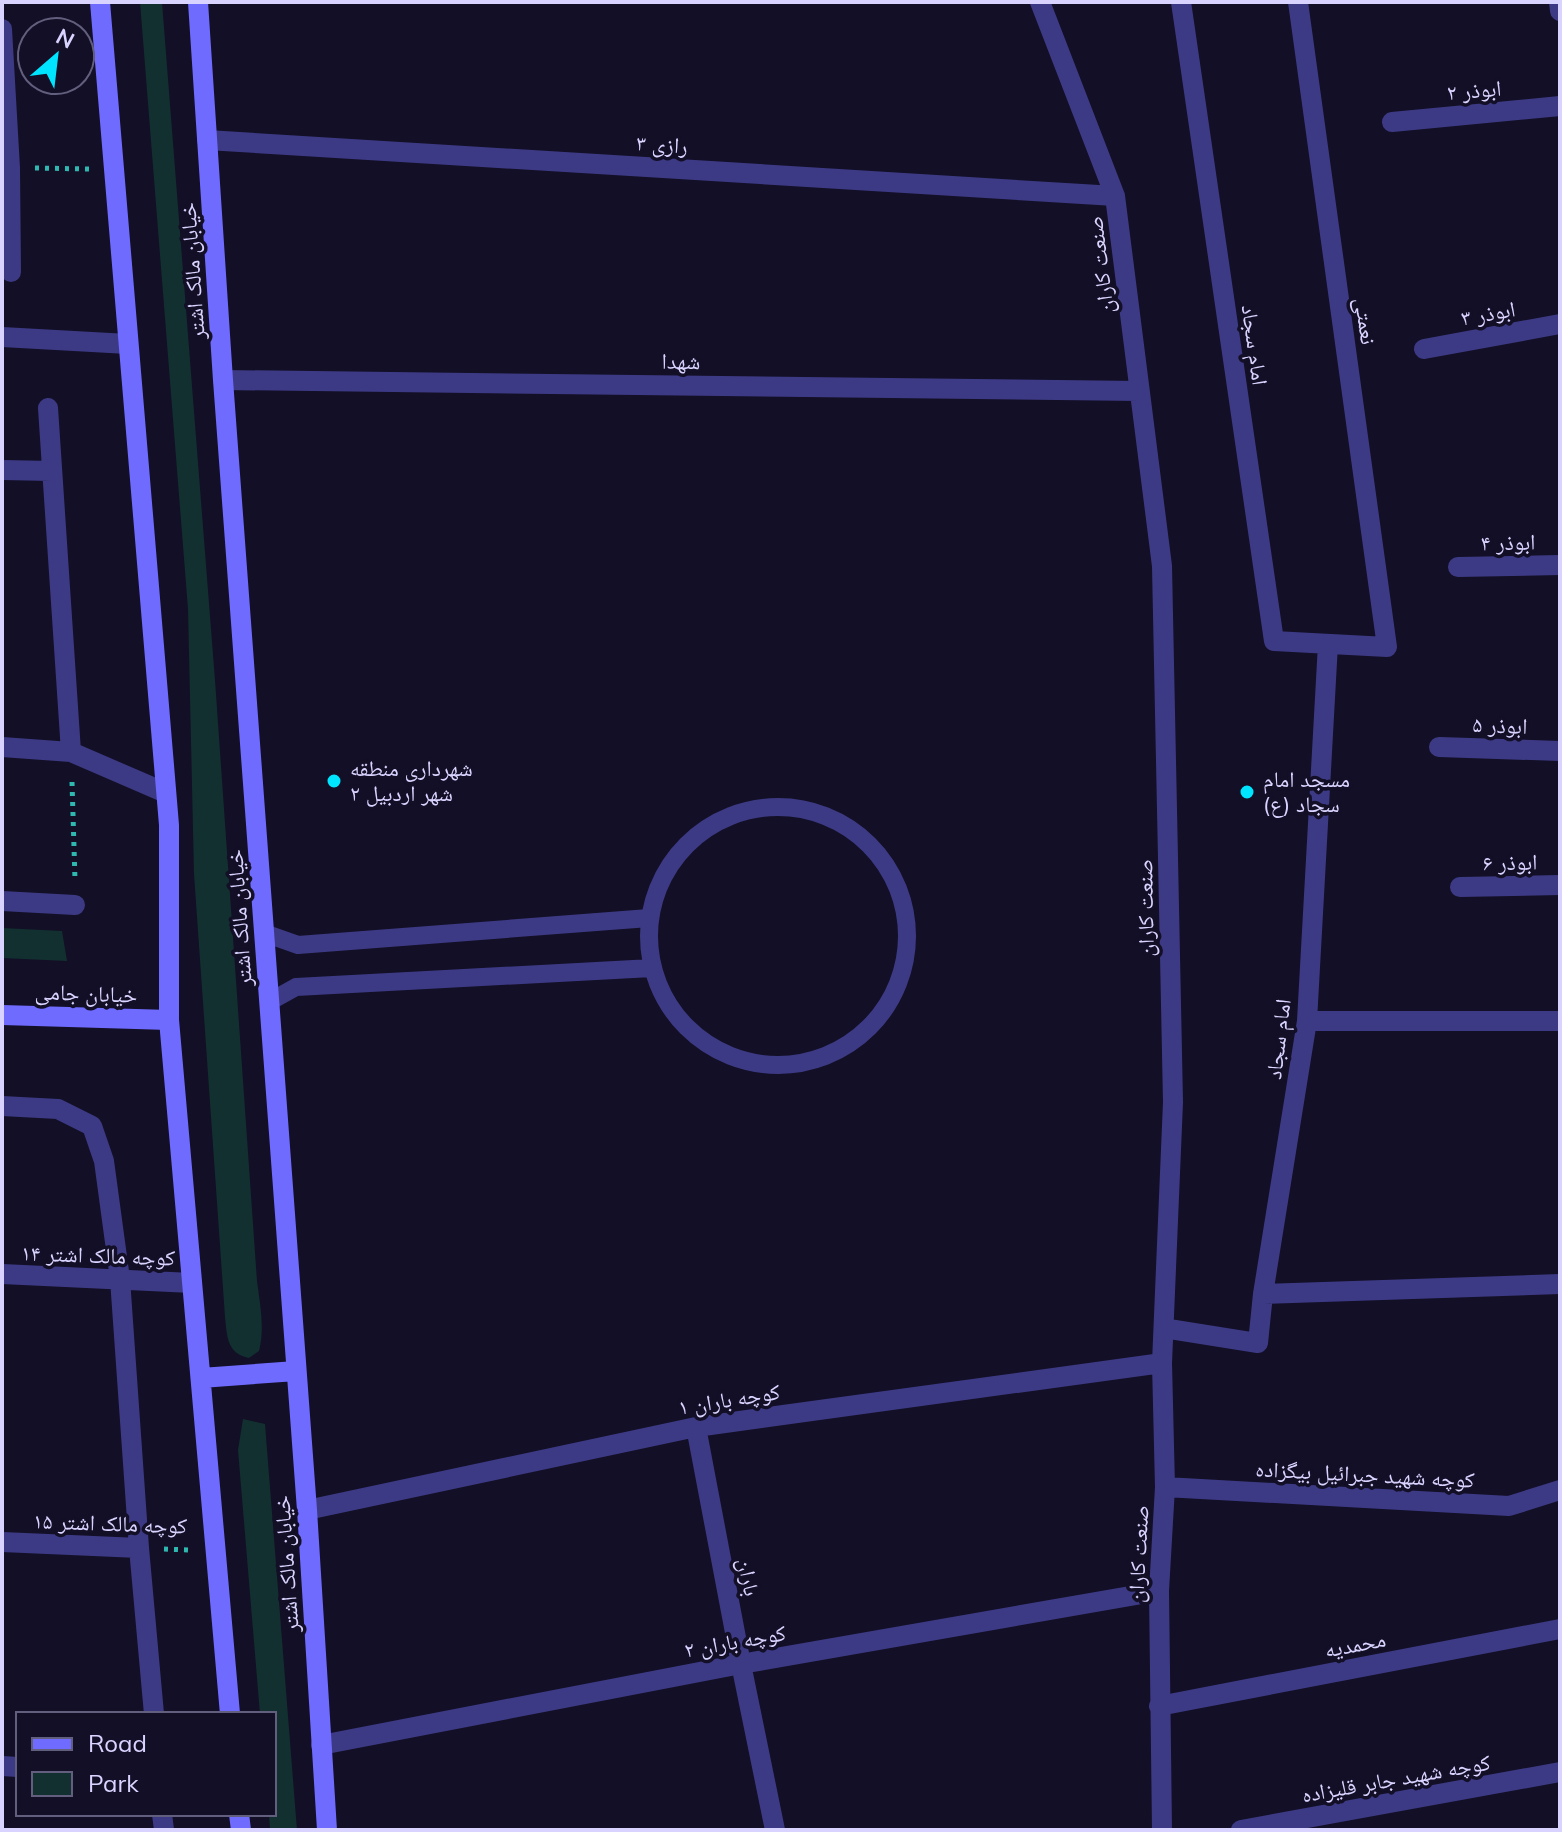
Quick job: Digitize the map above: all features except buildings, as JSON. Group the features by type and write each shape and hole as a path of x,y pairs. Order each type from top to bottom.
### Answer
{"main road":[{"path":"100,2 169,825 169,1020 230,1712"},
{"name":"خیابان مالک اشتر","path":"198,2 307,1510 327,1830"},
{"name":"خیابان جامی","path":"2,1015 169,1020"},
{"path":"201,1378 296,1371"}],"street":[{"name":"صنعت کاران","path":"1040,2 1115,196 1162,566 1173,1102 1162,1363 1165,1487 1159,1591 1162,1830"},
{"name":"امام سجاد","path":"1181,2 1274,641 1387,647"},
{"name":"نعمتی","path":"1298,2 1387,647"},
{"path":"1559,2 1560,11"},
{"path":"2,29 11,272"},
{"name":"ابوذر ۲","path":"1392,122 1560,106"},
{"name":"رازی ۳","path":"207,140 1115,196"},
{"name":"ابوذر ۳","path":"1424,349 1560,324"},
{"path":"2,337 128,344"},
{"name":"شهدا","path":"223,380 1139,391"},
{"path":"48,408 71,752"},
{"path":"2,470 52,471"},
{"name":"ابوذر ۴","path":"1458,567 1560,565"},
{"name":"امام سجاد","path":"1164,1328 1258,1343 1263,1294 1307,1021 1328,644"},
{"path":"2,747 71,752 166,793"},
{"name":"ابوذر ۵","path":"1439,747 1560,751"},
{"name":"ابوذر ۶","path":"1460,887 1560,885"},
{"path":"2,901 75,905"},
{"path":"1307,1021 1560,1021"},
{"path":"2,1106 58,1109 92,1126 104,1161 120,1279 154,1712"},
{"name":"کوچه مالک اشتر ۱۴","path":"2,1274 192,1283"},
{"path":"1263,1294 1560,1284"},
{"name":"کوچه باران ۱","path":"307,1510 696,1427 1162,1363"},
{"name":"باران","path":"696,1427 775,1830"},
{"name":"کوچه شهید جبرائیل بیگزاده","path":"1165,1487 1509,1506 1560,1490"},
{"name":"کوچه مالک اشتر ۱۵","path":"2,1542 139,1548"},
{"name":"کوچه باران ۲","path":"321,1745 741,1664 1159,1591"},
{"name":"محمدیه","path":"1159,1706 1560,1629"},
{"name":"کوچه شهید جابر قلیزاده","path":"1241,1830 1560,1772"}],"lane":[{"path":"793,807 832,818 865,841 891,872 905,909 907,949 897,988 876,1022 845,1047 808,1062 768,1066 729,1056 706,1042 695,1035 668,1005 652,968 648,943 649,918 661,880 684,847 715,823 753,809 793,807"},
{"path":"264,933 298,945 649,918"},
{"path":"269,1002 296,987 652,968"}],"path":[{"path":"6,168 114,170"},
{"path":"71,752 75,905"},
{"name":"کوچه مالک اشتر ۱۵","path":"139,1548 216,1551"}],"green space":[{"path":"140,2 162,2 261,1316 259,1351 249,1358 232,1348 225,1317 194,874 188,609"},
{"path":"2,928 62,931 67,961 2,958"},
{"path":"243,1419 265,1424 297,1830 270,1830 269,1816 276,1816 276,1712 260,1712 238,1450"}],"place":[{"name":"شهرداری منطقه ۲ شهر اردبیل","path":"334,781"},
{"name":"مسجد امام سجاد (ع)","path":"1247,792"}]}
